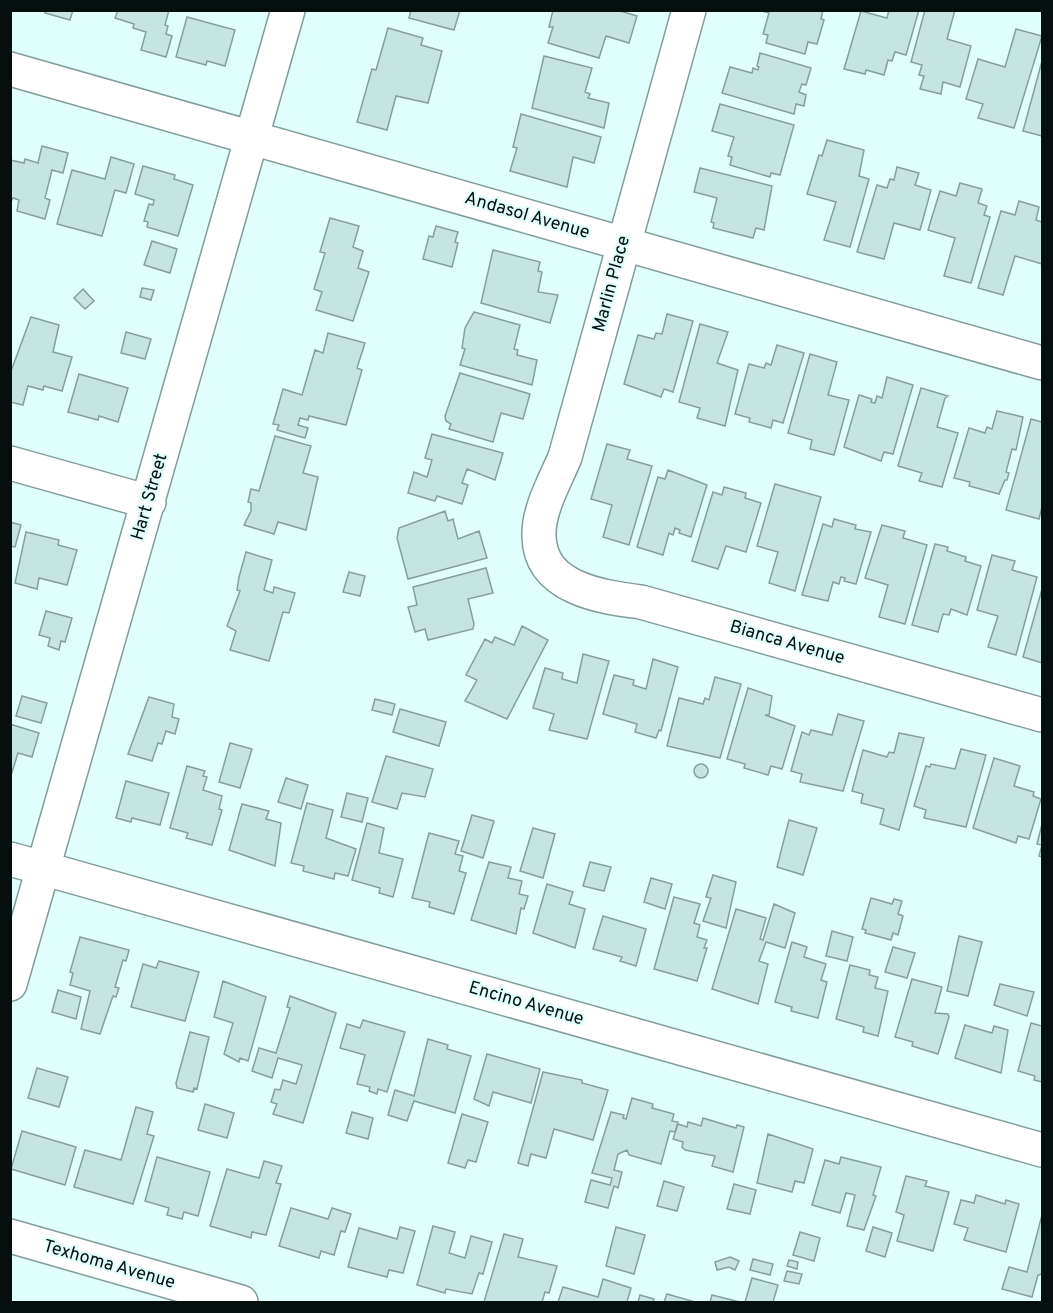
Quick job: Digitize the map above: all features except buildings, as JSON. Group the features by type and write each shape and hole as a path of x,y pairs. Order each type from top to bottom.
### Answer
{"street":[{"name":"Hart Street","path":"10,984 288,10"},
{"name":"Marlin Place","path":"544,556 539,536 544,510 565,457 689,10"},
{"name":"Andasol Avenue","path":"10,69 1042,363"},
{"path":"10,463 149,502"},
{"name":"Bianca Avenue","path":"544,556 555,576 578,589 607,598 641,602 1042,715"},
{"name":"Encino Avenue","path":"10,859 1042,1150"},
{"name":"Texhoma Avenue","path":"10,1236 241,1302"}]}
